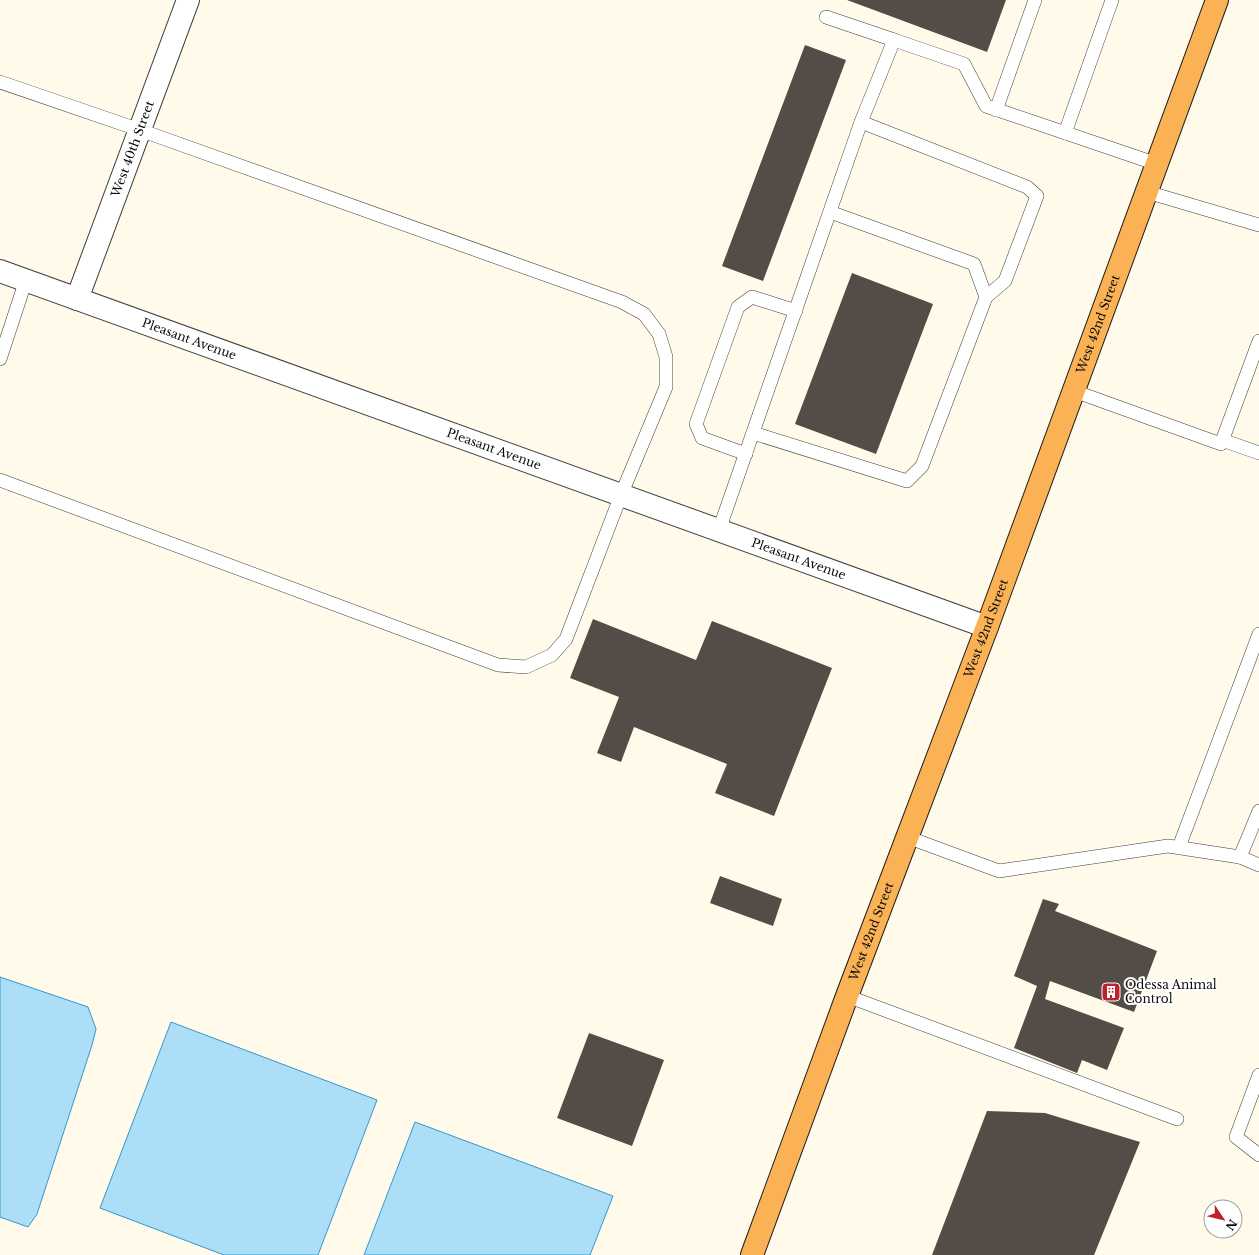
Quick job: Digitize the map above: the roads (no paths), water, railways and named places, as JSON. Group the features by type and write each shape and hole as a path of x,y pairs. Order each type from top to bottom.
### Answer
{"highway":[{"name":"West 42nd Street","path":"752,1255 847,996 987,627 1217,0"}],"street":[{"name":"West 40th Street","path":"77,299 188,0"},
{"name":"Pleasant Avenue","path":"0,271 987,627"}],"lane":[{"path":"996,110 1035,0"},
{"path":"1065,133 1112,0"},
{"path":"826,17 964,64 986,106 1157,164"},
{"path":"719,530 861,122 894,40"},
{"path":"0,82 140,130 622,302 644,314 659,334 666,356 666,387 621,495 566,639 552,655 526,667 498,665 0,480"},
{"path":"753,433 907,481 922,466 986,298 1005,281 1036,196 1027,187 861,122"},
{"path":"1147,192 1259,225"},
{"path":"830,212 974,264 986,298"},
{"path":"0,359 26,280"},
{"path":"746,454 702,438 696,424 738,307 752,297 796,310"},
{"path":"1074,391 1221,444 1259,340"},
{"path":"1222,440 1259,453"},
{"path":"1179,848 1259,634"},
{"path":"1240,857 1259,811"},
{"path":"907,837 1000,871 1168,846 1240,857 1259,865"},
{"path":"847,996 1178,1119"},
{"path":"1259,1075 1236,1137 1259,1155"}],"water":[{"path":"0,977 88,1007 96,1029 37,1214 28,1227 0,1217"},
{"path":"171,1022 377,1100 318,1255 224,1255 100,1208"},
{"path":"415,1122 613,1196 590,1255 364,1255"}],"place":[{"name":"Odessa Animal Control","path":"1111,992"}]}
